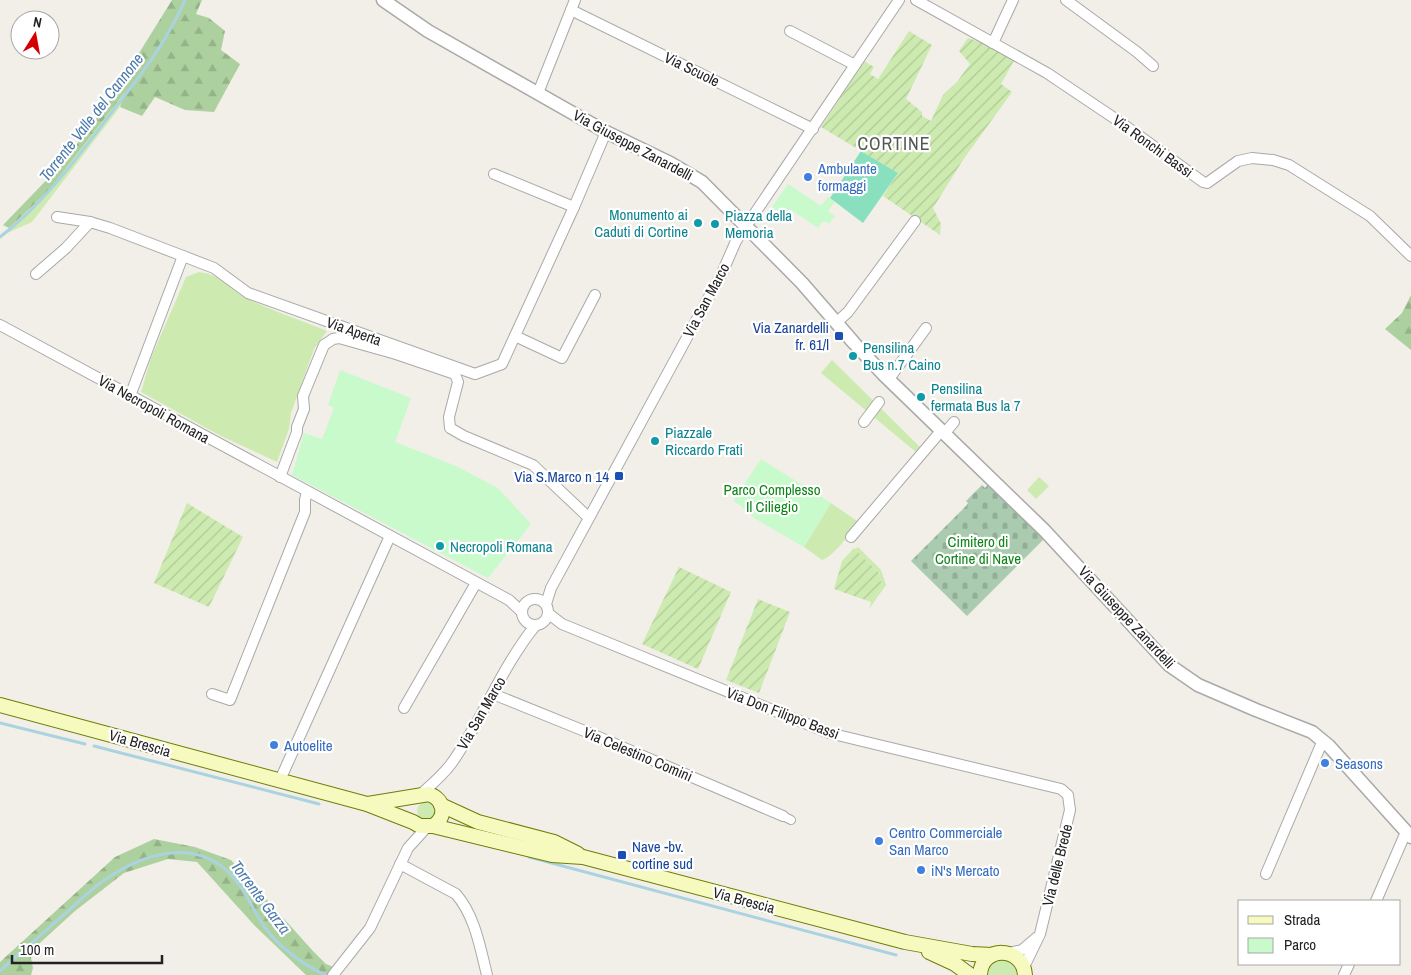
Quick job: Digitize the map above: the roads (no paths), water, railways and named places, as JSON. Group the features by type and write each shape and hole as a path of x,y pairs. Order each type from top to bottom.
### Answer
{"main road":[{"name":"Via Brescia","path":"0,705 367,804 422,825 552,855 583,857 905,942 972,954 992,955 997,952 1009,953"},
{"name":"Via Brescia","path":"367,804 419,795 433,796 441,804 478,822 554,842 583,857"},
{"path":"419,795 411,802 409,810 422,825 441,817 441,804"},
{"name":"Via Brescia","path":"905,942 941,957 970,975"},
{"path":"1009,953 1018,958 1026,972"},
{"path":"980,975 984,962 992,955"}],"street":[{"name":"Via Giuseppe Zanardelli","path":"383,0 428,31 538,94 606,132 670,163 702,182 802,283 889,379 1072,559 1169,665 1198,685 1312,732 1323,740 1408,834"},
{"name":"Via San Marco","path":"419,795 437,781 451,764 493,694 520,643 540,615 550,588 722,273 736,241 899,0"},
{"name":"Via Ronchi Bassi","path":"916,0 1047,73 1123,124 1203,182 1207,183 1238,161 1252,158 1273,160 1289,165 1370,216 1411,256"},
{"path":"993,43 1013,0"},
{"path":"1066,0 1153,66"},
{"name":"Via Scuole","path":"538,94 573,5 813,129"},
{"path":"790,31 855,65"},
{"name":"Via Aperta","path":"57,217 90,222 183,256 214,268 248,293 475,374 502,364 606,132"},
{"path":"494,174 574,207"},
{"path":"836,322 848,312 915,221"},
{"path":"36,274 66,248 90,222"},
{"path":"130,396 183,256"},
{"path":"515,336 562,358 595,295"},
{"name":"Via Necropoli Romana","path":"0,325 509,600 522,612"},
{"path":"889,379 926,328"},
{"name":"Via Aperta","path":"280,477 304,409 303,396 324,345 339,338 455,374 458,382 449,417 450,428 464,436 533,465 588,517"},
{"path":"864,422 879,402"},
{"path":"851,537 942,432 954,422"},
{"path":"212,694 230,700 305,512 307,492"},
{"path":"305,512 315,507 320,499"},
{"path":"280,780 390,536"},
{"path":"404,708 476,583"},
{"name":"Via Necropoli Romana","path":"509,600 528,601"},
{"path":"528,601 540,615 522,617 524,604 528,601"},
{"name":"Via Don Filippo Bassi","path":"540,615 829,733 1061,789 1068,796"},
{"name":"Via Celestino Comini","path":"493,694 587,732 787,818"},
{"path":"1266,874 1323,740"},
{"path":"437,781 441,804"},
{"name":"Via delle Brede","path":"1026,972 1040,934 1070,810 1068,796"},
{"path":"336,972 370,928 400,864 422,825"},
{"path":"1376,900 1408,834"},
{"path":"400,864 456,894 462,901 468,910 478,938 487,975"},
{"path":"1009,953 1022,950 1040,934"}],"waterway":[{"name":"Torrente Valle del Cannone","path":"0,237 31,210 87,145 152,58 170,30 185,0"},
{"path":"0,723 85,744"},
{"path":"94,746 319,804"},
{"name":"Torrente Garza","path":"0,971 103,881 137,862 155,856 191,853 208,858 224,868 242,888 262,924 278,943 309,966 325,975"},
{"path":"529,857 896,955"}],"place":[{"name":"Ambulante formaggi","path":"808,177"},
{"name":"Monumento ai Caduti di Cortine","path":"698,223"},
{"name":"Piazza della Memoria","path":"715,224"},
{"name":"Via Zanardelli fr. 61/l","path":"839,336"},
{"name":"Pensilina Bus n.7 Caino","path":"853,356"},
{"name":"Pensilina fermata Bus la 7","path":"921,397"},
{"name":"Piazzale Riccardo Frati","path":"655,441"},
{"name":"Via S.Marco n 14","path":"619,476"},
{"name":"Necropoli Romana","path":"440,546"},
{"name":"Autoelite","path":"274,745"},
{"name":"Seasons","path":"1325,763"},
{"name":"Centro Commerciale San Marco","path":"879,841"},
{"name":"Nave -bv. cortine sud","path":"622,855"},
{"name":"iN's Mercato","path":"921,870"}],"district":[{"name":"CORTINE","path":"894,143"}],"park label":[{"name":"Parco Complesso Il Ciliegio","path":"772,498"},
{"name":"Cimitero di Cortine di Nave","path":"978,550"}]}
